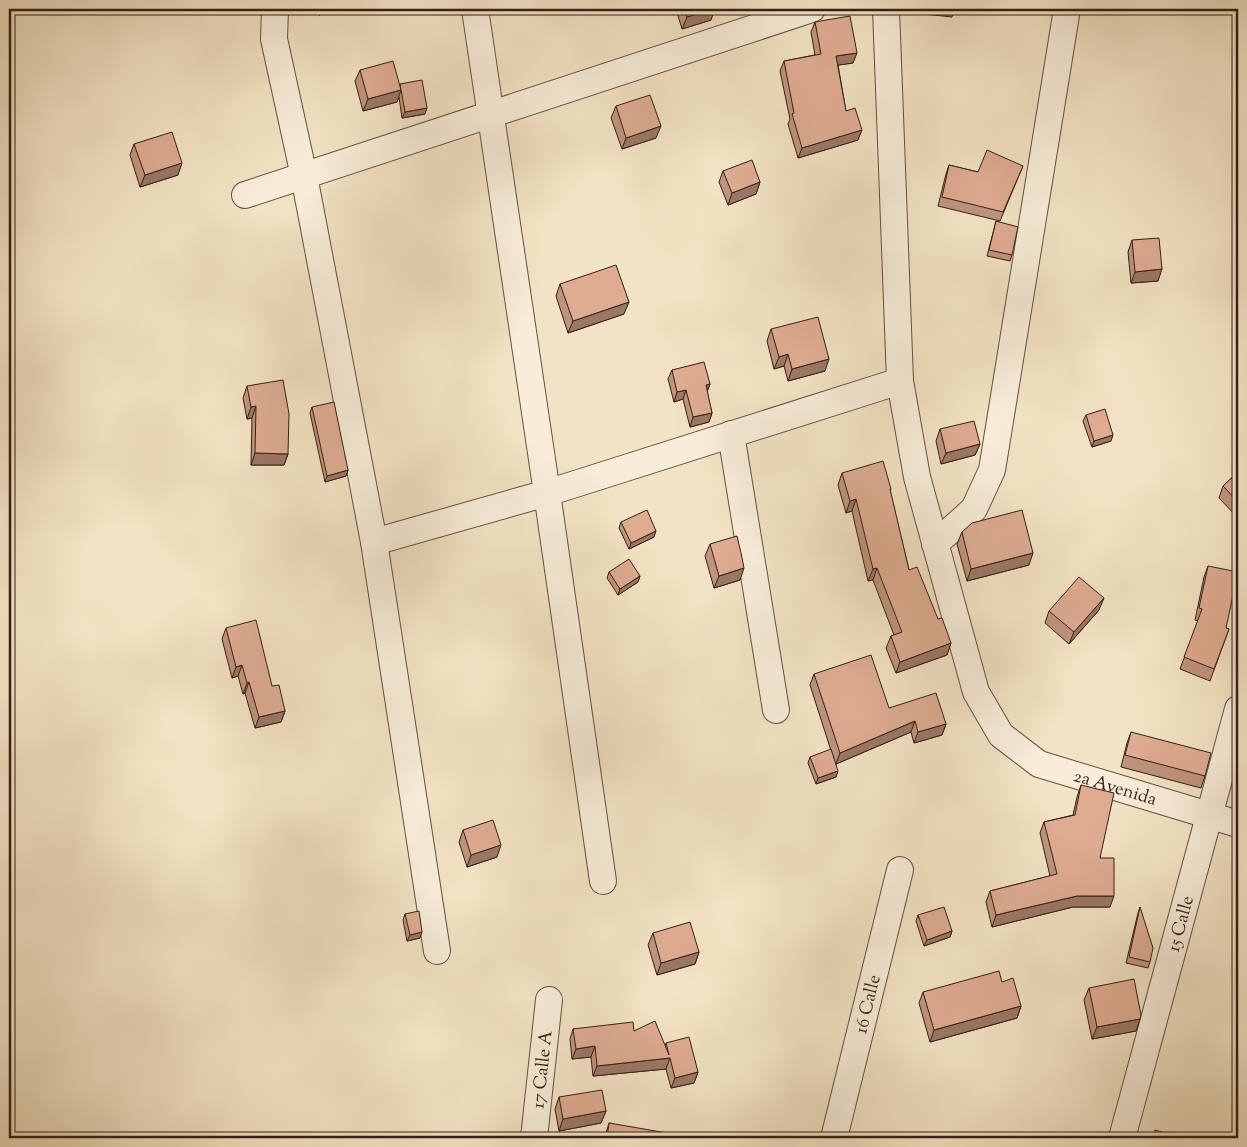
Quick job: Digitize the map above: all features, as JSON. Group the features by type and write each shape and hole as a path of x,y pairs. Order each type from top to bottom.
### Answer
{"street":[{"path":"275,9 274,39 304,176 374,542 436,951"},
{"path":"475,9 603,881"},
{"path":"245,195 812,9"},
{"path":"886,9 900,381 917,477 935,544 974,509 992,470 1068,9"},
{"path":"374,542 547,493 900,381"},
{"path":"731,434 776,710"},
{"name":"2a Avenida","path":"935,544 976,692 1001,734 1039,764 1238,824"},
{"name":"15 Calle","path":"1122,1138 1238,709"},
{"name":"16 Calle","path":"834,1138 900,870"},
{"name":"17 Calle A","path":"534,1138 549,1000"}],"building":[{"path":"684,9 713,9 687,17"},
{"path":"850,16 857,53 836,56 846,111 855,108 862,130 802,148 792,114 794,113 784,61 821,54 815,22"},
{"path":"393,61 401,90 368,99 360,70"},
{"path":"422,80 427,108 405,112 400,84"},
{"path":"650,95 661,126 626,138 616,106"},
{"path":"172,132 182,163 145,175 134,144"},
{"path":"987,150 1023,166 1003,212 942,197 949,165 978,172"},
{"path":"752,160 760,182 732,193 723,171"},
{"path":"996,221 1018,227 1012,255 989,250"},
{"path":"1159,238 1162,269 1135,272 1132,240"},
{"path":"616,265 629,302 573,321 560,284"},
{"path":"818,317 829,359 792,369 788,354 779,357 771,329"},
{"path":"704,362 710,384 706,385 712,413 693,417 686,390 677,392 672,370"},
{"path":"283,380 289,414 288,454 255,453 256,406 251,407 247,386"},
{"path":"334,402 348,470 327,476 312,407"},
{"path":"1105,409 1113,435 1094,441 1086,415"},
{"path":"974,421 980,444 946,453 940,429"},
{"path":"883,461 909,570 917,567 938,619 942,618 951,643 900,662 891,636 902,632 877,568 873,569 856,499 850,501 842,473"},
{"path":"1238,472 1238,502 1223,486"},
{"path":"647,510 656,531 631,543 621,522"},
{"path":"1022,510 1033,553 971,569 962,532 972,523"},
{"path":"737,536 744,568 719,576 710,544"},
{"path":"629,559 640,576 620,589 609,572"},
{"path":"1208,566 1238,572 1226,628 1229,629 1214,669 1184,657 1202,609 1199,608"},
{"path":"1079,577 1104,598 1074,632 1049,611"},
{"path":"256,620 272,686 279,685 285,711 259,717 242,665 236,667 226,628"},
{"path":"871,655 889,708 936,693 946,724 918,732 915,721 840,753 814,674"},
{"path":"1131,732 1211,753 1205,776 1125,755"},
{"path":"831,749 838,771 818,778 810,757"},
{"path":"1081,785 1114,793 1100,858 1114,858 1114,896 1077,896 996,915 990,891 1057,874 1044,822 1075,815"},
{"path":"493,820 501,845 471,855 463,830"},
{"path":"944,907 952,931 927,940 918,915"},
{"path":"1140,907 1153,948 1150,962 1129,957"},
{"path":"419,911 422,932 410,935 405,914"},
{"path":"690,922 699,952 661,963 653,933"},
{"path":"999,971 1002,982 1013,978 1021,1006 934,1030 923,992"},
{"path":"1134,979 1141,1015 1140,1019 1097,1027 1089,988"},
{"path":"655,1021 669,1055 666,1043 689,1037 698,1072 675,1078 670,1058 597,1066 595,1046 576,1049 573,1029 633,1022 634,1031"},
{"path":"602,1090 606,1111 563,1119 559,1097"},
{"path":"609,1123 673,1134 672,1138 607,1138"},
{"path":"1155,1130 1172,1135 1173,1132 1193,1138 1153,1138"}]}
